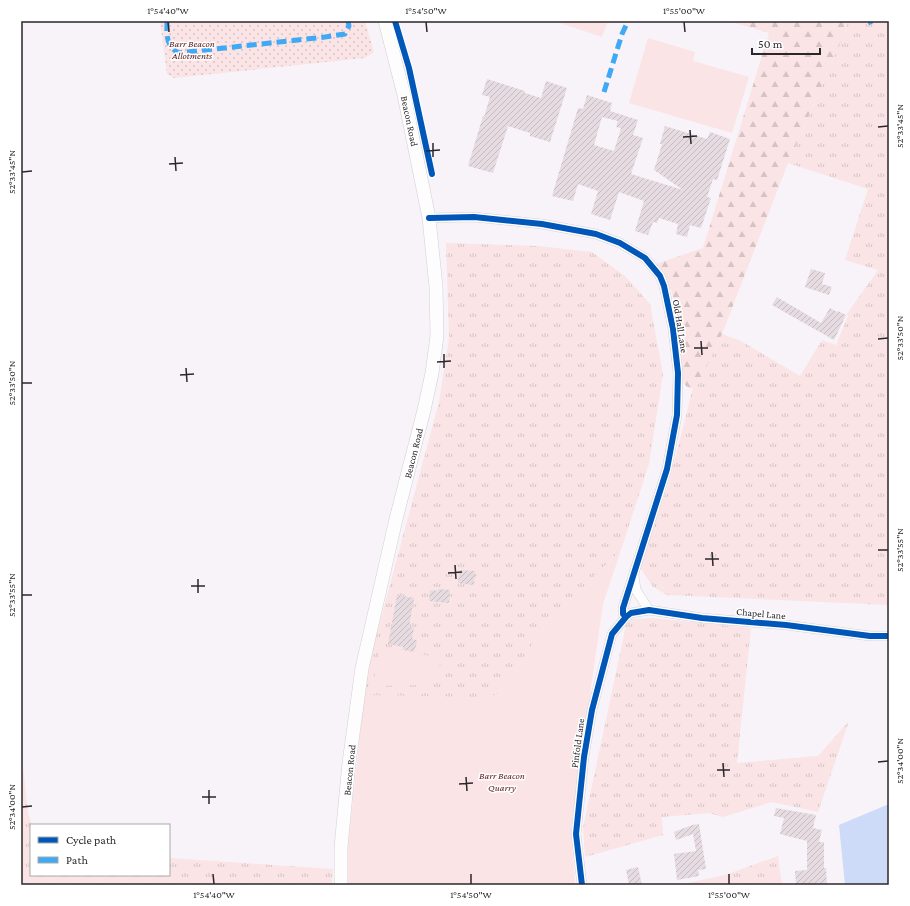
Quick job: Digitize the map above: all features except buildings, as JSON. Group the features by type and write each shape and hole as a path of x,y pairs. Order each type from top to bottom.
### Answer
{"main road":[{"name":"Beacon Road","path":"341,885 341,847 349,763 362,668 396,520 424,410 432,373 437,336 436,287 429,218 404,95 385,21"}],"street":[{"name":"Old Hall Lane","path":"429,218 481,218 542,224 596,234 620,243 644,258 660,276 664,286 674,329 678,373 677,416 667,469 622,608 623,614 628,615"},
{"name":"Old Hall Lane","path":"633,572 636,590 649,610"},
{"name":"Chapel Lane","path":"628,615 649,610 702,618 786,625 870,636 889,636"},
{"name":"Pinfold Lane","path":"582,885 576,834 592,710 612,634 628,615"}],"green space":[{"name":"Barr Beacon Allotments","path":"160,21 365,21 374,52 365,58 174,78 167,74"},
{"path":"554,21 608,21 602,37"},
{"path":"728,21 848,21 846,30 788,163 722,334 697,386 691,389 686,386 681,379 679,337 672,292 656,264 703,248 769,33"},
{"path":"848,21 889,21 889,605 667,595 652,586 640,567 669,482 693,388 697,386 722,334 741,341 800,376 822,340 836,345 848,316 846,315 878,270 845,260 868,189 788,163 846,30"},
{"path":"648,38 695,52 693,61 749,77 732,133 629,103"},
{"path":"446,243 539,246 592,252 625,276 650,304 663,374 649,464 621,550 547,623 501,691 426,742 348,885 348,848 367,670 439,402 449,338"},
{"name":"Barr Beacon Quarry","path":"621,550 603,604 571,827 575,885 348,885 348,848 365,695 492,697 501,691 547,623"},
{"path":"653,618 751,628 737,763 818,756 849,721 818,812 772,802 723,817 709,813 662,817 663,835 585,857 583,828 626,625 631,619"},
{"path":"381,646 435,657 440,666 439,677 434,683 427,685 374,686 374,679"},
{"path":"21,745 28,812 32,824 30,824 30,876 170,876 170,858 333,869 332,885 21,885"},
{"path":"778,856 782,885 678,885 725,875"}],"water":[{"path":"889,804 889,885 845,885 839,825"}],"marked path":[{"path":"167,21 167,35 169,43 178,53 345,34 349,26 348,21"},
{"path":"604,92 622,34 628,21"},
{"path":"868,23 872,21"}],"cycle path":[{"path":"395,21 409,68 432,174"},
{"path":"429,218 474,217 542,224 596,234 620,243 645,258 660,276 664,286 673,329 678,373 677,415 667,469 623,608 623,614 626,617"},
{"path":"582,885 576,834 584,757 592,710 612,634 626,617 631,613 649,610 702,618 786,625 870,636 889,636"}]}
